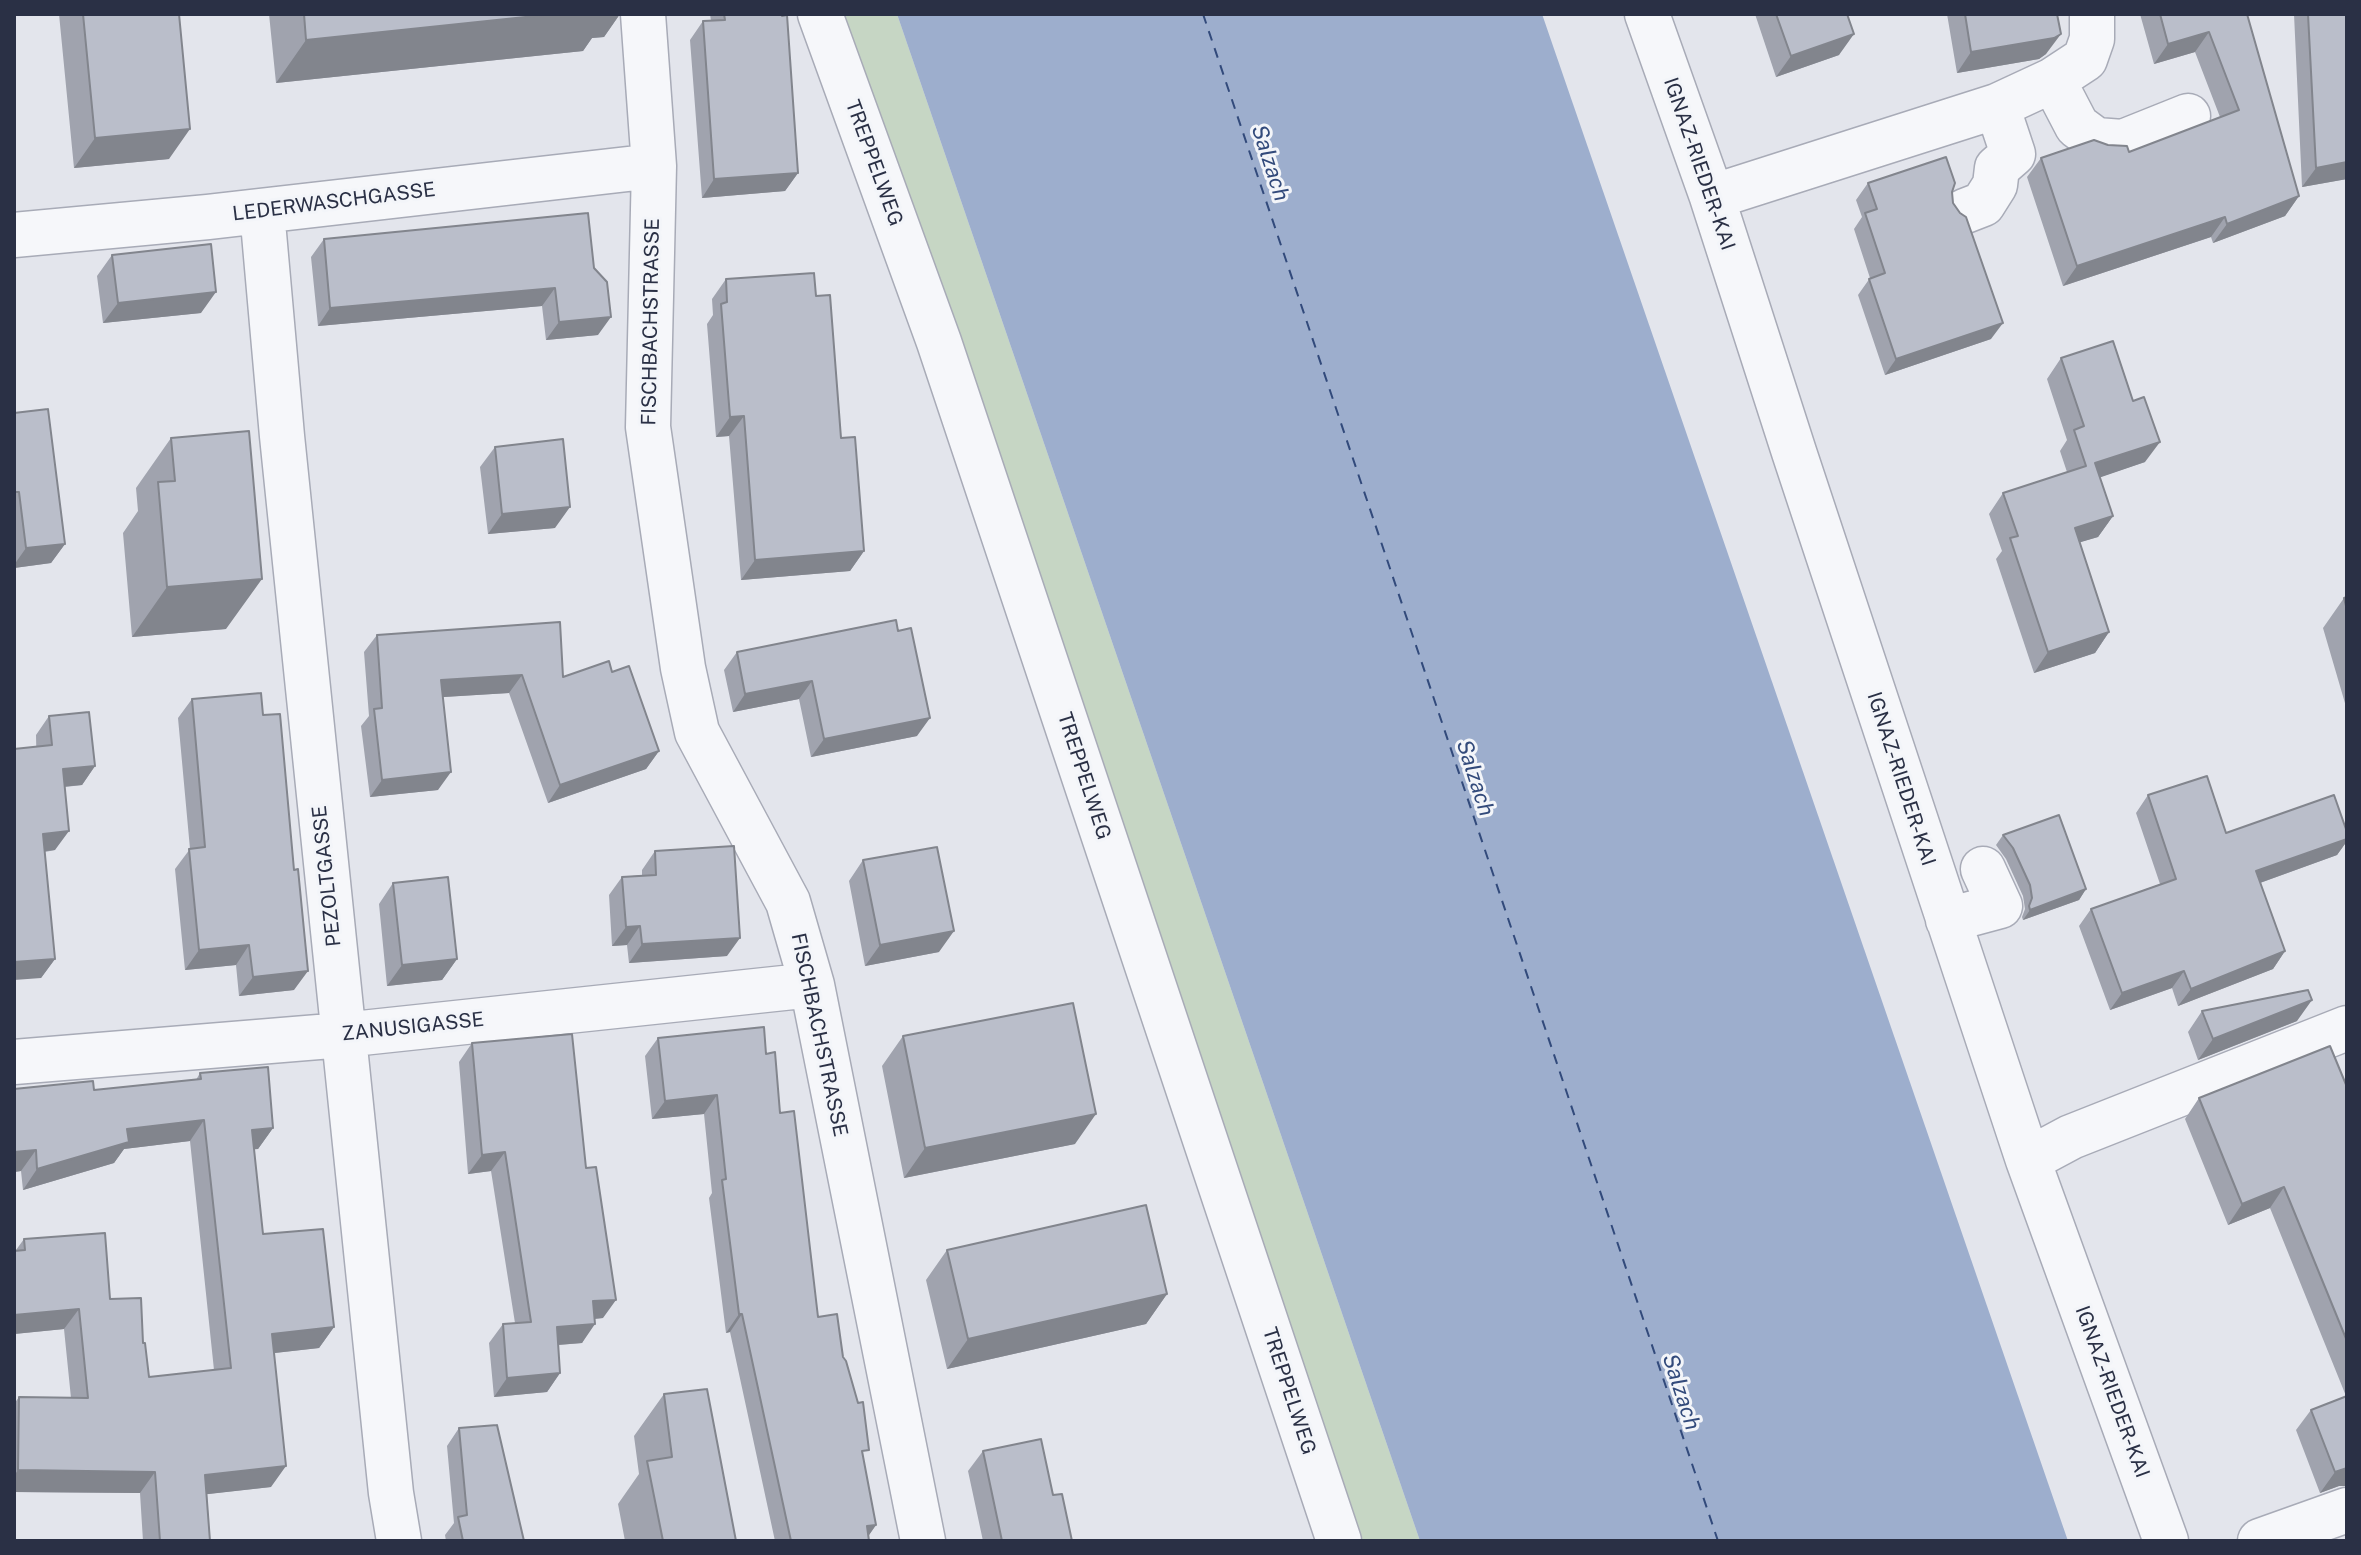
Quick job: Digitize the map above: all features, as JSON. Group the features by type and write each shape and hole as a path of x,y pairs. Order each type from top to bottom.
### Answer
{"street":[{"name":"FISCHBACHSTRASSE","path":"643,14 654,166 648,427 683,668 697,732 788,902 812,985 923,1541"},
{"name":"TREPPELWEG","path":"820,14 939,342 1339,1541"},
{"name":"IGNAZ-RIEDER-KAI","path":"1647,14 1712,197 2028,1160 2166,1541"},
{"path":"1712,197 1997,106 2053,80 2085,59 2092,39 2092,14"},
{"path":"2053,80 2077,126 2096,140 2123,142 2188,116"},
{"path":"1997,106 2013,154"},
{"path":"1965,211 1983,204 1995,185 1997,168 2013,154 2077,126"},
{"name":"LEDERWASCHGASSE","path":"14,235 262,211 654,166"},
{"name":"PEZOLTGASSE","path":"262,211 343,1035 391,1493 399,1541"},
{"path":"1948,920 2000,906 1983,869"},
{"name":"ZANUSIGASSE","path":"14,1062 343,1035 812,985"},
{"path":"2028,1160 2071,1137 2347,1028"},
{"path":"2260,1541 2347,1510"}],"green space":[{"path":"837,14 897,14 1420,1541 1354,1541"}],"water":[{"name":"Salzach","path":"897,14 1542,14 2068,1541 1420,1541"}],"building":[{"path":"83,14 179,14 190,129 95,138"},
{"path":"304,14 554,14 306,40"},
{"path":"724,14 787,15 798,173 714,179 703,21 725,20"},
{"path":"1776,14 1847,14 1854,34 1791,56"},
{"path":"1965,14 2057,14 2061,34 2054,38 1971,52"},
{"path":"2160,14 2247,14 2299,196 2227,224 2225,217 2077,266 2041,158 2094,140 2108,145 2127,146 2129,152 2239,110 2209,32 2168,44"},
{"path":"2308,14 2347,14 2347,162 2316,168"},
{"path":"1946,157 1955,183 1953,203 1966,217 2003,323 1896,359 1869,279 1885,273 1865,213 1877,209 1868,183"},
{"path":"588,213 594,268 607,282 611,317 559,322 555,288 330,308 324,239"},
{"path":"211,244 216,292 118,303 112,255"},
{"path":"814,273 816,296 830,295 841,438 855,437 864,551 755,560 744,416 730,417 721,304 727,302 726,279"},
{"path":"2113,341 2133,401 2144,397 2160,442 2095,463 2113,516 2075,528 2109,632 2048,652 2010,538 2018,536 2003,493 2086,466 2074,430 2084,426 2061,358"},
{"path":"48,409 65,544 26,548 19,492 14,492 14,413"},
{"path":"249,431 262,579 167,587 158,482 175,481 171,438"},
{"path":"563,439 570,507 502,514 495,447"},
{"path":"896,620 898,631 911,628 930,718 824,739 812,681 745,694 737,652"},
{"path":"560,622 563,677 609,661 612,672 629,666 659,751 560,785 522,675 441,680 451,772 382,780 374,709 382,708 377,635"},
{"path":"261,693 263,715 280,714 294,870 298,869 308,971 253,977 249,945 199,950 189,849 205,847 192,699"},
{"path":"89,712 95,766 63,769 69,831 43,834 55,959 14,962 14,749 52,745 49,716"},
{"path":"2207,776 2226,833 2334,795 2347,839 2256,871 2285,951 2191,989 2184,971 2122,993 2091,909 2176,879 2148,795"},
{"path":"2059,815 2086,889 2030,910 2030,885 2013,848 2003,835"},
{"path":"734,846 740,938 642,944 640,926 626,927 622,877 656,875 655,851"},
{"path":"937,847 954,931 880,945 863,860"},
{"path":"448,877 457,959 402,965 393,883"},
{"path":"2308,990 2312,1000 2213,1039 2202,1011"},
{"path":"1073,1003 1096,1114 925,1148 903,1036"},
{"path":"764,1027 766,1054 775,1052 780,1113 794,1111 818,1317 837,1314 843,1357 858,1403 863,1402 869,1450 862,1451 876,1525 867,1526 869,1541 791,1541 742,1314 739,1314 722,1180 726,1179 717,1095 665,1101 658,1038"},
{"path":"572,1034 586,1168 596,1167 616,1300 593,1301 595,1324 557,1327 560,1373 507,1378 503,1324 531,1322 505,1152 482,1155 472,1043"},
{"path":"2330,1046 2347,1087 2347,1341 2284,1187 2242,1204 2199,1098"},
{"path":"268,1067 273,1128 252,1130 263,1234 323,1229 334,1327 272,1334 286,1466 205,1475 210,1541 160,1541 155,1472 18,1470 19,1397 88,1398 79,1309 14,1315 14,1251 25,1250 24,1239 105,1233 110,1299 141,1298 143,1343 149,1377 231,1368 204,1120 127,1129 129,1142 37,1169 36,1150 14,1152 14,1089 93,1081 94,1090 201,1079 200,1073"},
{"path":"1146,1205 1167,1294 968,1339 947,1250"},
{"path":"707,1389 736,1541 663,1541 647,1461 672,1457 664,1394"},
{"path":"2347,1396 2347,1468 2335,1472 2311,1410"},
{"path":"497,1425 524,1541 463,1541 458,1517 467,1515 459,1428"},
{"path":"1041,1439 1053,1495 1062,1494 1072,1541 1002,1541 983,1451"}],"ferry route":[{"path":"1203,14 1718,1541"}]}
